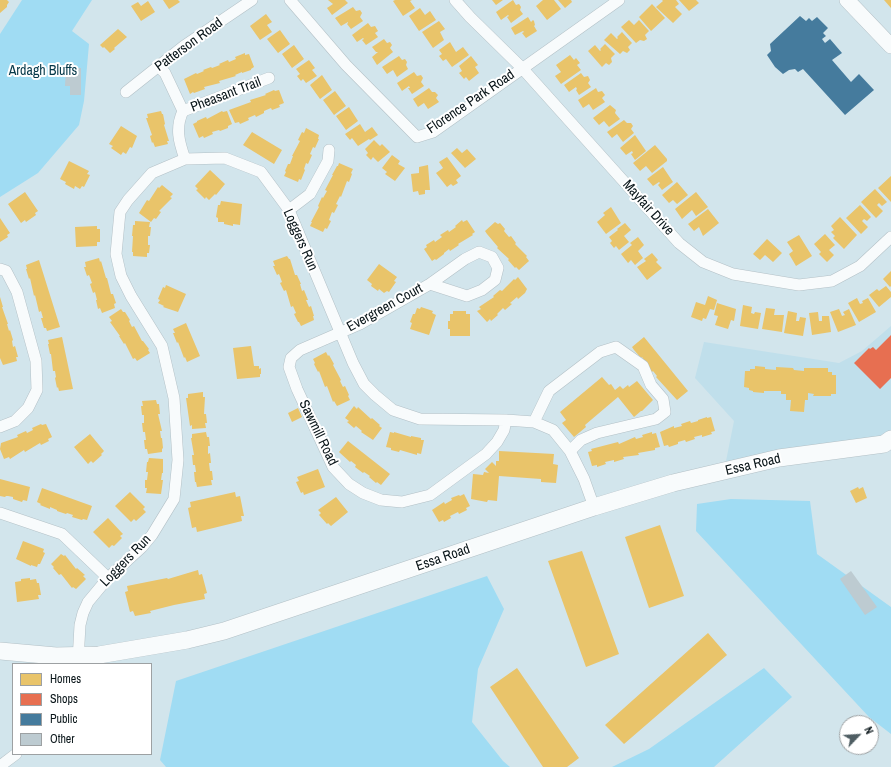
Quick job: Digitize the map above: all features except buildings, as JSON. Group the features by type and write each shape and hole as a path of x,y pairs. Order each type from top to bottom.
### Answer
{"main road":[{"name":"Essa Road","path":"0,651 56,656 78,660 187,640 224,631 594,507 673,483 779,458 889,444"}],"street":[{"name":"Patterson Road","path":"126,92 184,46 252,0"},
{"name":"Florence Park Road","path":"290,0 346,65 417,137 433,132 619,0"},
{"name":"Mayfair Drive","path":"455,0 470,17 522,68 679,243 703,262 733,274 799,285 832,281 860,266 891,237"},
{"path":"847,0 891,46"},
{"path":"159,67 165,73 183,111 179,119 178,131 180,145 185,159"},
{"name":"Pheasant Trail","path":"183,111 269,78"},
{"path":"289,210 310,194 328,160 329,150"},
{"name":"Loggers Run","path":"78,660 80,625 88,602 108,578 142,547 152,535 174,499 178,460 174,398 162,346 131,296 121,276 116,254 120,212 128,200 152,173 185,159 225,158 262,172 289,210 353,362 364,384 375,395 393,410 420,419 506,420 534,422 553,430 570,451 584,479 594,507"},
{"name":"Evergreen Court","path":"340,332 360,324 430,284 465,259 479,252 492,257 498,268 495,280 482,290 467,296 430,284"},
{"path":"0,269 6,271 17,292 36,361 37,390 28,408 15,421 0,427"},
{"name":"Sawmill Road","path":"340,332 300,350 291,358 289,367 297,389 333,467 349,484 363,494 381,500 402,502 430,495 486,454 497,442 504,430 506,420"},
{"path":"534,422 549,391 600,352 616,348 643,366 651,385 663,399 665,412 656,419 597,433 581,440 570,451"},
{"path":"0,513 62,534 108,578"},
{"path":"0,766 15,755"}],"shaded area":[{"path":"891,326 891,444 724,471 734,421 695,378 704,342 839,363 862,351"}],"green space":[{"name":"Ardagh Bluffs","path":"22,0 92,0 72,31 89,44 84,101 79,125 38,173 0,197 0,34"},
{"path":"731,499 810,501 817,554 891,607 891,734 879,725 879,715 867,715 696,531 697,504"},
{"path":"487,576 504,609 478,669 472,722 503,761 510,767 166,767 160,760 176,681"},
{"path":"764,668 792,697 714,767 612,767 649,749"}]}
